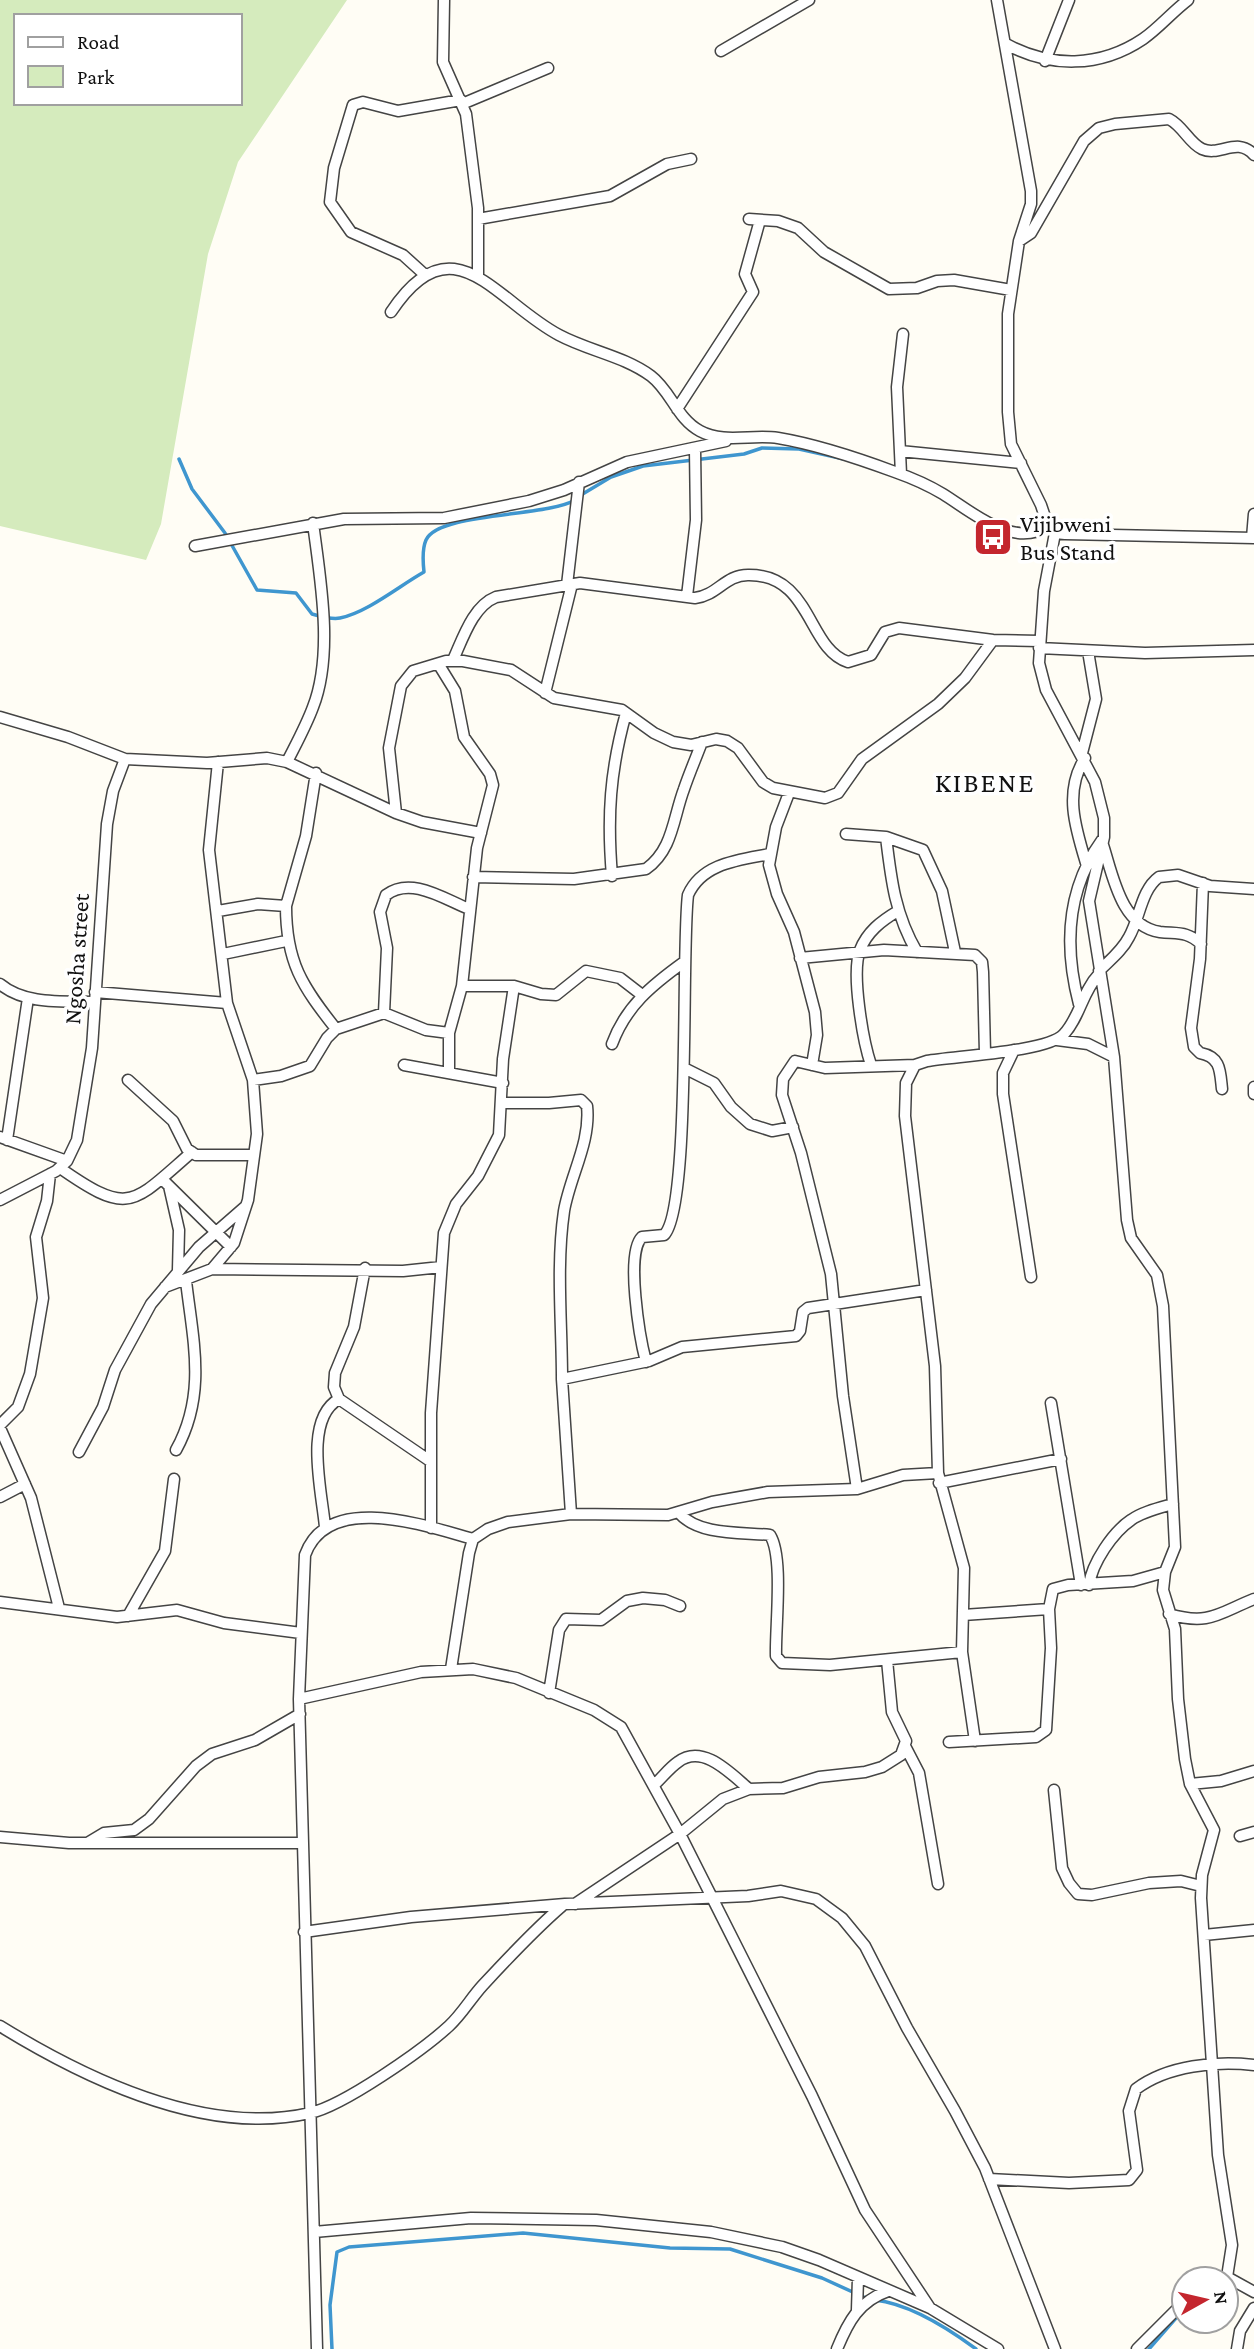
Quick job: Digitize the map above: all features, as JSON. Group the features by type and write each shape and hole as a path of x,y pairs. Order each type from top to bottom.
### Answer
{"street":[{"path":"444,0 443,62 462,102 478,219 478,277"},
{"path":"721,51 809,0"},
{"path":"997,0 1031,191 1031,204 1019,241 1011,290 1007,347 1010,436 1051,529 1039,645 1046,690 1084,756 1100,799 1104,841 1115,885 1137,921 1158,931 1190,934 1200,944"},
{"path":"1045,61 1069,0"},
{"path":"1006,44 1045,61 1085,61 1130,47 1188,0"},
{"path":"424,274 403,256 351,232 330,202 328,192 353,105 363,102 398,111 462,102 548,68"},
{"path":"1019,241 1031,233 1084,141 1099,128 1169,119 1200,148 1213,150 1233,145 1252,151"},
{"path":"478,219 610,196 667,164 691,159"},
{"path":"749,219 778,221 798,228 824,252 889,289 917,288 937,281 954,281 1011,290"},
{"path":"677,409 753,292 745,274 760,220"},
{"path":"391,312 403,294 424,274 446,268 478,277 558,335 627,362 651,377 698,430 713,437 733,439 780,438 901,474 924,483 985,522 1003,529 1038,533 1051,529 1253,538 1254,513"},
{"path":"901,474 897,387 903,334"},
{"path":"195,546 313,523 366,517 426,520 444,518 529,501 626,462 733,439"},
{"path":"687,596 696,520 695,449"},
{"path":"900,451 1021,463"},
{"path":"545,693 570,584 579,482"},
{"path":"287,761 314,705 322,654 322,598 313,523"},
{"path":"453,660 471,622 487,601 570,584 598,584 687,596 708,596 736,576 756,575 788,589 798,598 831,653 848,662 871,655 885,632 894,628 914,628 1088,651 1254,650"},
{"path":"396,813 388,748 396,701 405,678 412,671 453,660 511,670 545,693 626,713 654,733 673,742 691,745 716,739 731,743 763,782 789,793 825,798 835,796 862,759 956,688 993,640"},
{"path":"1087,866 1072,800 1074,778 1084,756 1096,699 1088,651"},
{"path":"439,665 455,691 464,737 492,779 473,877 462,986 449,1033 449,1071"},
{"path":"612,876 607,826 609,796 613,764 626,713"},
{"path":"0,717 125,759 218,762 267,758 287,761 396,813 422,822 481,833"},
{"path":"473,877 574,879 612,876 646,869 666,846 702,742"},
{"name":"Ngosha street","path":"0,1427 18,1407 27,1385 43,1298 36,1237 59,1168 81,1126 95,997 107,824 113,791 125,759"},
{"path":"212,1269 231,1247 242,1224 257,1133 253,1080 227,1003 209,850 215,817 218,762"},
{"path":"316,773 306,836 286,906 286,941 299,975 337,1029"},
{"path":"789,793 769,854 771,877 788,914 817,1022 812,1065"},
{"path":"846,834 886,837 918,847 926,854 942,891 956,952"},
{"path":"886,837 898,911 916,952"},
{"path":"1079,1004 1074,983 1070,916 1087,866 1104,841"},
{"path":"1104,841 1089,901 1114,1057 1128,1220 1131,1238 1157,1275 1162,1296 1175,1547 1165,1572 1163,1590 1175,1629 1178,1699 1190,1784 1214,1830 1201,1886 1219,2166 1232,2245 1229,2265"},
{"path":"646,1362 636,1302 636,1245 642,1237 664,1235 670,1227 681,1124 685,917 688,895 694,881 719,866 769,854"},
{"path":"1057,1040 1069,1027 1084,992 1122,948 1137,921 1148,889 1159,877 1178,875 1228,889 1254,889"},
{"path":"1203,883 1191,1038 1200,1053 1211,1056 1218,1063 1222,1089"},
{"path":"384,1013 387,948 380,912 386,895 402,887 414,887 469,909"},
{"path":"218,911 258,904 286,906"},
{"path":"871,1065 862,1029 859,951 874,927 898,911"},
{"path":"223,954 286,941"},
{"path":"800,958 859,951 956,952 975,955 982,962 985,1053"},
{"path":"612,1044 620,1023 642,995 684,962"},
{"path":"462,986 514,986 541,994 556,995 586,971 620,978 642,995"},
{"path":"0,985 28,998 95,997 227,1003"},
{"path":"431,1528 430,1461 441,1267 448,1219 494,1148 499,1135 506,1022 514,986"},
{"path":"28,998 3,1138 109,1199 124,1199 166,1183 191,1152"},
{"path":"253,1080 281,1076 310,1066 337,1029 384,1013 426,1030 449,1033"},
{"path":"858,1489 843,1396 836,1304 823,1240 782,1095 783,1079 795,1061 825,1068 915,1065 1014,1050 1057,1040 1088,1044 1114,1057"},
{"path":"1014,1050 1003,1073 1003,1094 1031,1277"},
{"path":"404,1065 449,1071 503,1083"},
{"path":"915,1065 906,1083 905,1116 936,1379 938,1478 964,1568 962,1652 975,1741"},
{"path":"684,1068 714,1083 731,1107 750,1124 772,1131 793,1127"},
{"path":"128,1080 173,1121 181,1140 191,1152 207,1158 254,1155"},
{"path":"1254,1087 1254,1094"},
{"path":"502,1103 581,1100 587,1105 582,1148 565,1207 562,1232 562,1379 570,1514"},
{"path":"0,1199 59,1168"},
{"path":"166,1183 231,1247"},
{"path":"166,1183 179,1230 178,1271"},
{"path":"79,1452 103,1407 115,1370 151,1304 214,1232 247,1205"},
{"path":"165,1287 212,1269 365,1268 403,1271 441,1267"},
{"path":"365,1268 358,1315 335,1373 334,1387 339,1399 430,1461"},
{"path":"176,1450 190,1421 196,1387 186,1281"},
{"path":"562,1379 646,1362 695,1345 796,1336 799,1334 805,1309 926,1290"},
{"path":"325,1527 317,1436 326,1409 339,1399"},
{"path":"1051,1403 1085,1585"},
{"path":"0,1427 25,1484 41,1531 59,1608"},
{"path":"451,1670 473,1539 488,1529 508,1522 570,1514 679,1513 712,1502 768,1493 858,1489 903,1475 938,1478 1061,1459"},
{"path":"128,1616 166,1551 174,1479"},
{"path":"0,1497 25,1484"},
{"path":"1085,1585 1095,1566 1124,1526 1136,1517 1172,1504"},
{"path":"679,1513 685,1520 706,1529 770,1535 776,1563 779,1627 776,1656 782,1663 831,1665 962,1652"},
{"path":"317,2349 299,1699 305,1555 314,1535 325,1527 368,1518 431,1528 473,1539"},
{"path":"950,1742 1036,1737 1046,1730 1051,1648 1049,1609 1053,1589 1133,1581 1165,1572"},
{"path":"549,1693 559,1630 566,1619 601,1620 627,1601 643,1598 665,1600 680,1606"},
{"path":"1169,1614 1203,1620 1218,1617 1254,1599"},
{"path":"0,1602 104,1616 177,1610 254,1629 301,1633"},
{"path":"964,1615 1049,1609"},
{"path":"887,1660 892,1712 905,1735 905,1746 919,1773 938,1884"},
{"path":"299,1699 397,1676 451,1670 490,1672 516,1678 594,1710 621,1727 680,1834 812,2096 865,2210 930,2308"},
{"path":"88,1843 104,1833 134,1830 149,1819 196,1766 212,1754 255,1740 300,1714"},
{"path":"0,2026 71,2067 179,2109 223,2118 311,2113 357,2090 446,2029 518,1948 569,1904 680,1834 723,1800 749,1789 783,1788 819,1777 865,1772 894,1760 905,1746"},
{"path":"654,1786 683,1759 701,1756 712,1760 749,1789"},
{"path":"1190,1784 1221,1782 1254,1771"},
{"path":"1054,1790 1062,1868 1078,1894 1092,1895 1149,1883 1181,1881 1201,1886"},
{"path":"1240,1836 1254,1832"},
{"path":"0,1838 30,1842 88,1843 302,1843"},
{"path":"304,1932 411,1917 569,1904 748,1896 781,1891 816,1899 842,1919 875,1962 907,2028 955,2111 989,2179 1055,2349"},
{"path":"1204,1935 1254,1930"},
{"path":"989,2179 1069,2183 1129,2180 1136,2170 1129,2110 1136,2089 1158,2077 1214,2064 1254,2065"},
{"path":"314,2232 471,2218 596,2220 711,2232 782,2247 930,2308 998,2349"},
{"path":"857,2311 858,2278"},
{"path":"836,2349 857,2311 868,2299 888,2291"},
{"path":"1237,2349 1240,2331 1254,2308"},
{"path":"1137,2349 1170,2316"}],"green space":[{"path":"0,0 347,0 238,162 208,254 161,524 146,560 0,526"}],"waterway":[{"path":"581,495 611,477 643,466 744,454 762,448 799,449 844,459"},
{"path":"179,459 192,489 225,533 257,590 296,593 312,614 329,618 351,615 424,572 426,540 435,531 451,524 542,509 575,500"},
{"path":"332,2349 330,2305 337,2252 349,2247 523,2233 670,2248 730,2249 822,2278 868,2299"},
{"path":"875,2300 915,2312 976,2349"},
{"path":"1149,2349 1170,2325"}],"place":[{"name":"Vijibweni Bus Stand","path":"993,537"}],"district":[{"name":"KIBENE","path":"985,782"}]}
